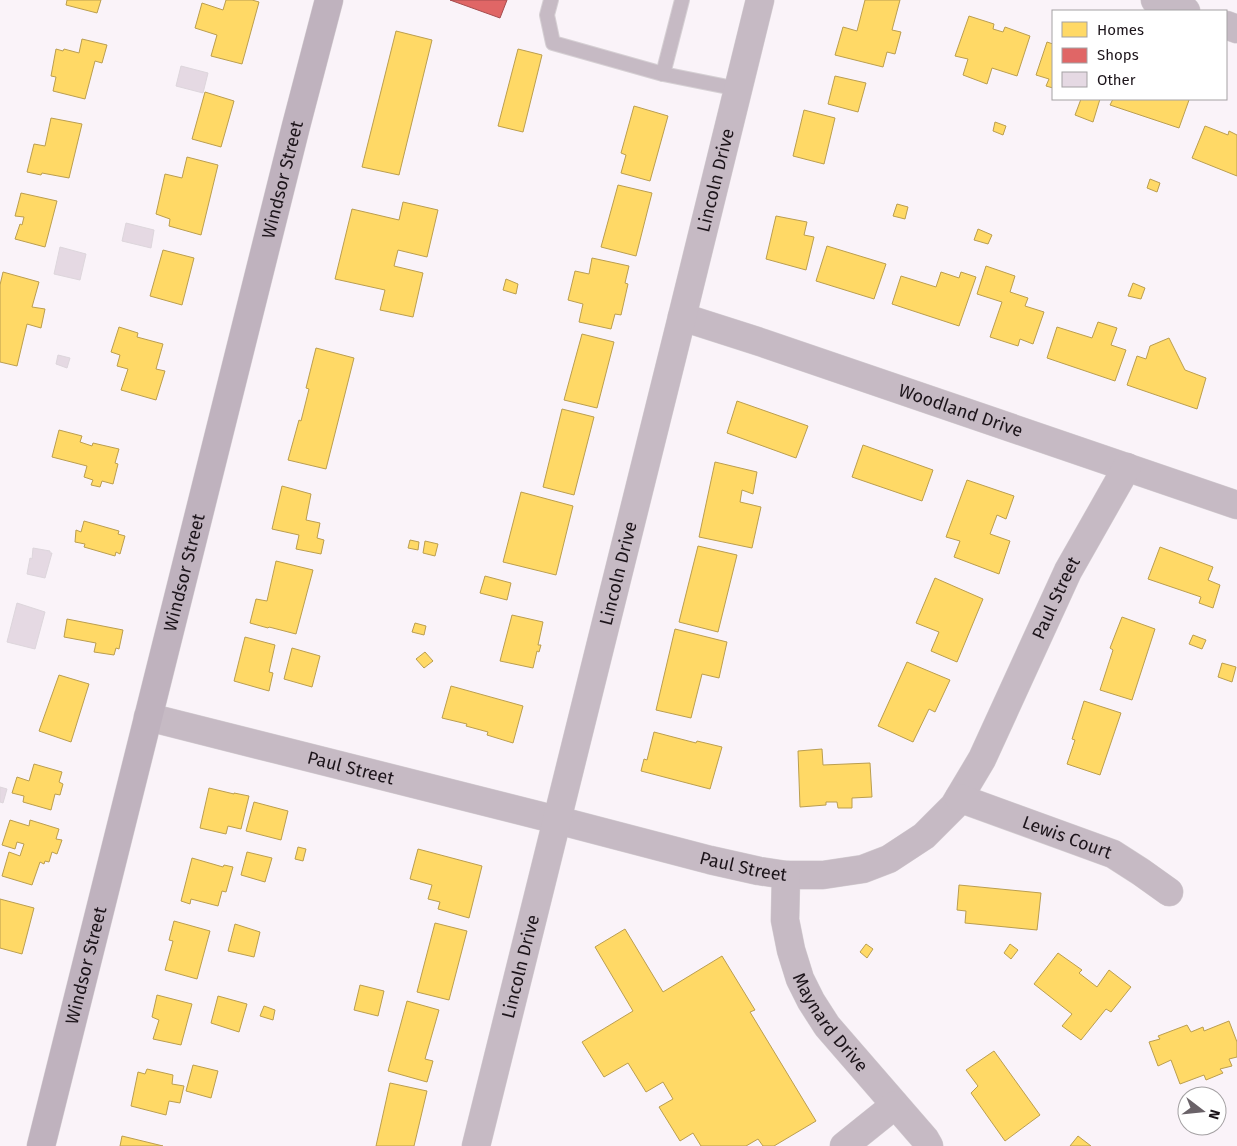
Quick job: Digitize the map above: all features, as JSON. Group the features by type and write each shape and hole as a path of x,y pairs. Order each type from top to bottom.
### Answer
{"main road":[{"name":"Windsor Street","path":"41,1146 329,0"}],"street":[{"name":"Lincoln Drive","path":"476,1146 760,0"},
{"path":"1155,0 1183,10"},
{"name":"Woodland Drive","path":"682,317 1237,505"},
{"name":"Paul Street","path":"148,717 759,872 786,875 823,875 863,869 889,859 924,836 954,806 982,759 1068,571 1127,467"},
{"name":"Lewis Court","path":"959,798 1113,854 1169,892"},
{"name":"Maynard Drive","path":"786,875 785,920 791,950 800,979 811,1001 827,1026 929,1146"},
{"path":"844,1146 895,1105"}],"lane":[{"path":"551,0 547,15 553,43 663,74 738,89"},
{"path":"663,74 682,0"}],"building: Homes":[{"path":"67,0 101,0 97,13 66,5"},
{"path":"226,0 252,0 259,2 242,64 211,56 217,35 195,28 202,3 223,10"},
{"path":"865,0 900,0 892,30 901,32 895,54 887,52 883,67 835,55 843,27 857,31"},
{"path":"969,16 994,24 993,29 1003,32 1005,27 1030,36 1017,76 992,68 987,84 963,75 968,59 955,56"},
{"path":"396,31 432,40 399,175 362,167"},
{"path":"82,39 107,45 102,63 95,61 85,99 53,91 56,77 51,76 56,49 79,53"},
{"path":"1047,42 1052,44 1052,88 1046,86 1049,79 1036,75"},
{"path":"518,49 542,55 523,132 498,126"},
{"path":"835,76 866,83 858,112 828,104"},
{"path":"205,92 234,101 221,147 192,139"},
{"path":"1081,100 1100,100 1093,122 1075,115"},
{"path":"1112,100 1189,100 1179,128 1110,105"},
{"path":"634,106 668,116 650,181 621,173 626,155 621,153"},
{"path":"804,110 835,118 824,164 793,156"},
{"path":"51,118 82,124 69,178 27,172 34,144 45,146"},
{"path":"995,122 1006,126 1003,135 993,131"},
{"path":"1205,126 1228,135 1229,131 1237,135 1237,176 1192,158"},
{"path":"187,157 218,165 201,235 169,226 170,219 156,214 165,174 182,178"},
{"path":"1150,179 1160,183 1157,192 1147,188"},
{"path":"618,185 652,193 636,256 601,247"},
{"path":"21,193 57,201 45,247 15,239 24,217 15,216"},
{"path":"403,202 438,210 427,257 398,250 394,266 423,273 413,317 380,310 385,290 335,279 352,209 399,220"},
{"path":"897,204 908,207 905,219 893,216"},
{"path":"776,216 807,222 804,235 814,237 806,270 766,259"},
{"path":"978,229 992,235 988,244 974,240"},
{"path":"827,246 886,264 874,299 816,281"},
{"path":"163,250 194,258 182,305 150,296"},
{"path":"592,258 629,266 625,283 628,284 621,315 615,314 611,329 579,322 583,304 568,300 575,271 589,274"},
{"path":"986,266 1015,276 1010,292 1028,298 1025,306 1044,312 1033,344 1020,339 1018,346 990,337 1002,302 977,294"},
{"path":"3,272 39,282 32,307 45,309 41,328 27,324 17,366 0,362 0,285"},
{"path":"941,272 959,278 961,272 976,277 959,326 892,304 901,276 936,287"},
{"path":"506,279 518,284 516,294 503,290"},
{"path":"1133,283 1145,288 1141,299 1128,296"},
{"path":"1098,322 1117,328 1111,345 1126,350 1115,381 1047,358 1057,327 1092,338"},
{"path":"119,327 138,333 137,337 163,344 156,369 165,371 156,400 121,390 128,369 117,366 120,355 111,352"},
{"path":"582,334 614,342 597,408 564,400"},
{"path":"1169,338 1185,370 1206,378 1197,409 1127,385 1137,356 1146,359 1150,346"},
{"path":"316,348 354,358 326,469 288,460 309,389 306,388"},
{"path":"737,401 808,426 796,458 727,433"},
{"path":"562,409 594,417 574,495 543,487"},
{"path":"59,430 82,436 80,442 92,446 93,443 119,449 115,463 118,464 113,484 102,481 100,487 91,485 93,480 84,477 87,466 52,457"},
{"path":"863,445 933,470 922,501 852,477"},
{"path":"715,462 757,472 753,494 742,490 740,502 761,507 752,548 699,537"},
{"path":"967,480 1014,496 1006,519 997,515 990,534 1010,541 999,574 954,557 960,541 946,537"},
{"path":"282,486 311,494 306,520 320,523 317,538 324,540 321,554 296,549 299,535 272,529"},
{"path":"521,492 573,506 556,575 503,562"},
{"path":"84,521 119,531 118,534 125,536 120,554 116,552 115,556 84,547 85,544 75,542 76,530 81,532"},
{"path":"410,540 419,542 418,550 408,548"},
{"path":"425,541 438,544 435,556 423,553"},
{"path":"698,546 737,555 718,632 679,622"},
{"path":"1160,547 1213,567 1208,580 1220,585 1213,608 1199,603 1201,597 1148,579"},
{"path":"276,561 313,570 296,634 250,623 256,599 267,601"},
{"path":"485,576 511,583 507,600 480,593"},
{"path":"935,578 983,599 957,662 931,651 939,632 916,623"},
{"path":"512,615 543,622 538,645 541,645 539,652 537,651 533,668 500,661"},
{"path":"1122,617 1155,629 1132,700 1100,690 1113,650 1110,648"},
{"path":"67,619 123,630 119,649 116,648 114,655 94,652 96,643 64,637"},
{"path":"415,623 426,626 424,635 412,632"},
{"path":"675,629 727,642 719,678 702,674 691,718 656,710"},
{"path":"1193,635 1206,640 1202,649 1189,644"},
{"path":"245,637 275,645 269,672 273,673 269,691 234,681"},
{"path":"292,648 320,656 312,687 284,679"},
{"path":"425,652 433,661 424,668 416,659"},
{"path":"907,662 950,680 935,712 929,709 913,742 878,726"},
{"path":"1222,663 1236,667 1232,682 1218,677"},
{"path":"59,675 89,684 71,742 39,731"},
{"path":"451,686 523,706 513,743 487,735 488,732 466,726 467,724 442,718"},
{"path":"1084,701 1121,713 1100,775 1067,764 1075,740 1072,739"},
{"path":"654,732 696,743 697,741 722,747 710,789 641,771 644,759 647,760"},
{"path":"822,749 823,765 870,763 872,797 852,798 852,808 838,808 837,802 800,807 798,751"},
{"path":"34,764 62,772 59,782 63,784 60,795 55,794 51,810 23,802 24,796 12,793 17,777 29,781"},
{"path":"209,788 249,796 241,829 228,826 226,834 200,828"},
{"path":"254,802 288,811 281,840 246,831"},
{"path":"10,820 29,826 30,820 59,829 56,839 62,840 57,854 52,852 49,862 45,861 44,864 40,862 32,885 2,876 9,852 20,856 24,844 17,842 15,849 2,845"},
{"path":"298,847 306,849 303,861 295,859"},
{"path":"418,849 482,866 469,918 438,909 440,902 428,899 432,885 410,879"},
{"path":"247,852 272,858 265,882 241,875"},
{"path":"192,858 223,867 224,865 233,867 226,892 222,891 218,906 191,899 190,904 181,901"},
{"path":"959,885 1041,893 1037,930 965,923 966,911 957,910"},
{"path":"0,899 34,908 22,954 0,948"},
{"path":"174,921 210,931 197,979 165,970 173,941 169,940"},
{"path":"435,923 467,931 449,1000 417,992"},
{"path":"235,924 260,932 254,957 228,951"},
{"path":"625,929 663,992 722,956 755,1010 750,1012 816,1121 774,1146 763,1146 758,1139 746,1146 701,1146 693,1133 680,1141 659,1107 673,1099 663,1082 646,1092 628,1063 604,1077 582,1042 633,1011 595,947"},
{"path":"866,944 873,949 867,958 860,952"},
{"path":"1010,944 1018,950 1011,959 1004,953"},
{"path":"1058,953 1082,970 1079,973 1097,987 1109,970 1131,987 1111,1012 1106,1009 1081,1040 1062,1026 1072,1014 1034,984"},
{"path":"360,985 384,991 378,1016 354,1010"},
{"path":"157,995 192,1004 181,1045 153,1039 159,1020 152,1017"},
{"path":"218,996 247,1004 239,1032 211,1023"},
{"path":"407,1001 439,1010 425,1059 433,1061 427,1082 388,1071"},
{"path":"264,1006 275,1010 273,1020 260,1016"},
{"path":"1229,1021 1237,1042 1237,1057 1229,1059 1232,1066 1220,1069 1223,1073 1206,1080 1204,1075 1180,1084 1171,1060 1158,1066 1149,1042 1160,1039 1158,1036 1187,1025 1191,1032 1203,1027 1204,1031"},
{"path":"994,1051 1040,1115 1005,1141 971,1093 978,1086 966,1070"},
{"path":"193,1065 218,1071 211,1098 186,1091"},
{"path":"147,1069 173,1075 172,1084 184,1086 180,1103 169,1101 166,1115 131,1106 138,1072 145,1074"},
{"path":"390,1083 427,1091 414,1146 376,1146"},
{"path":"122,1136 163,1146 120,1146"},
{"path":"1078,1136 1091,1146 1070,1146"}],"building: Shops":[{"path":"450,0 507,0 500,18"}],"building: Other":[{"path":"181,66 208,73 203,93 176,86"},
{"path":"126,223 154,230 151,248 122,241"},
{"path":"60,247 86,254 80,280 54,274"},
{"path":"58,355 70,358 67,368 56,364"},
{"path":"33,548 52,553 45,578 27,574"},
{"path":"17,603 45,612 35,649 7,642"},
{"path":"0,787 7,789 3,803 0,802"}]}
